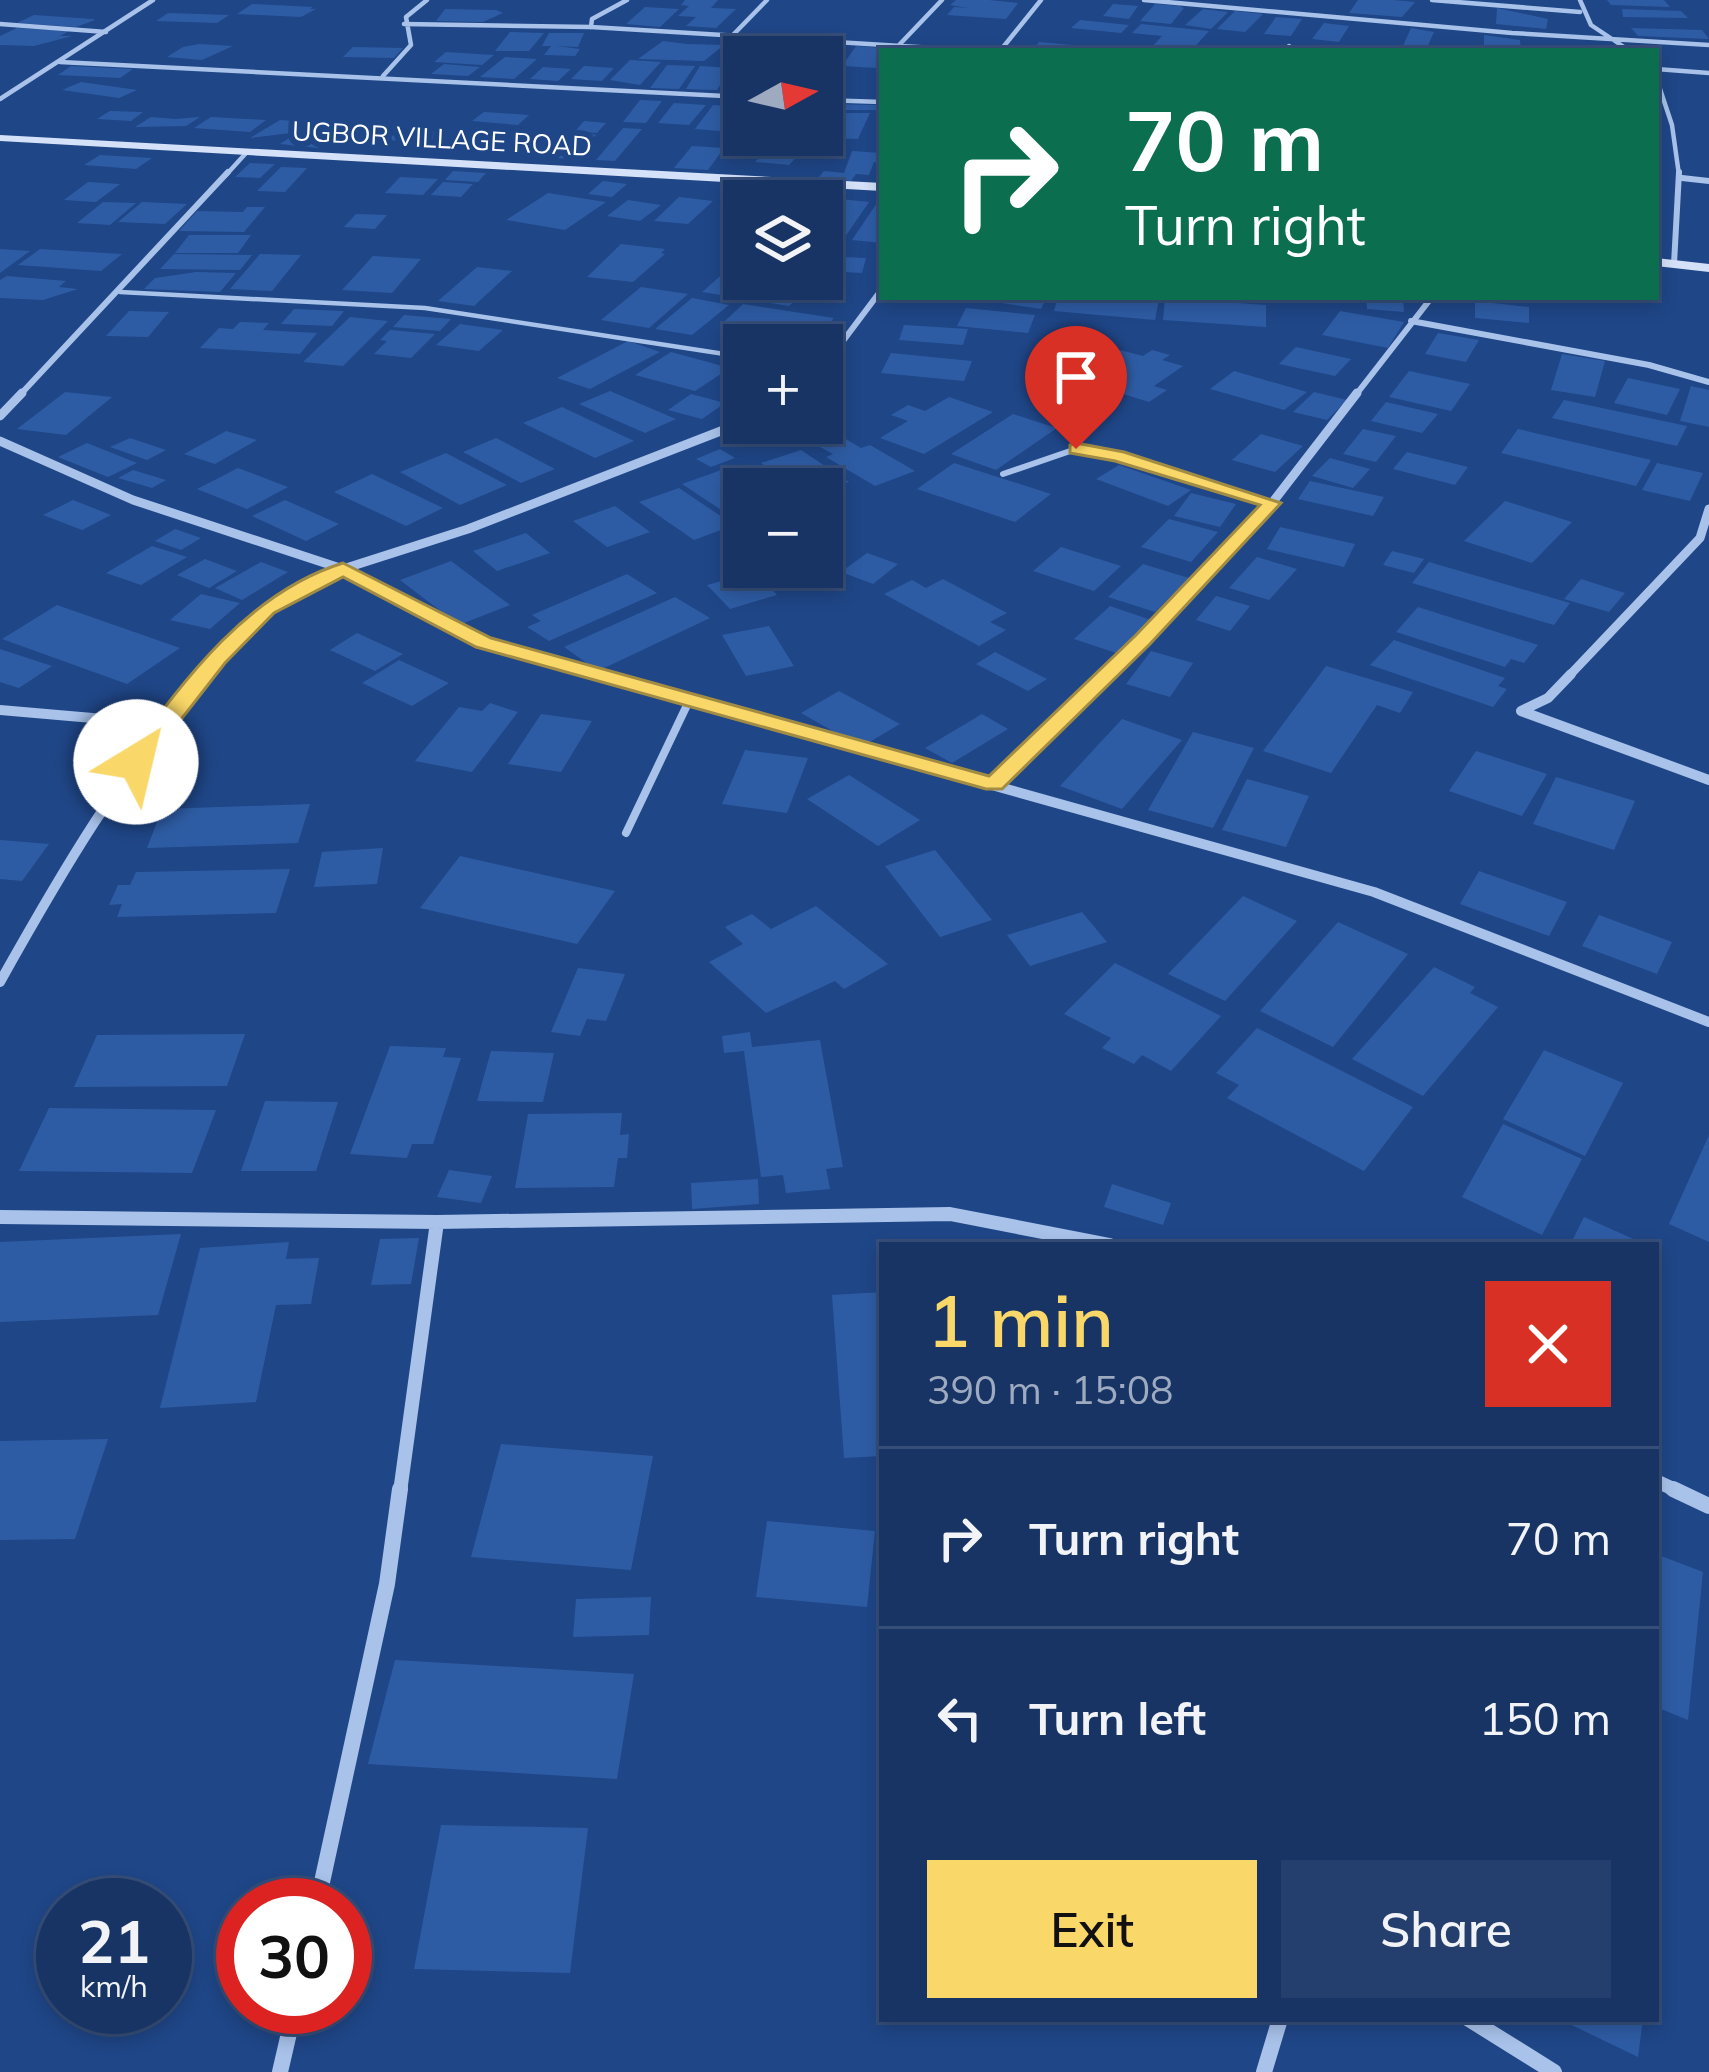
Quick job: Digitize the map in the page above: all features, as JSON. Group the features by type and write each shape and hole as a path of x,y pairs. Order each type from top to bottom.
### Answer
{"street":[{"path":"0,99 153,0"},
{"path":"627,0 592,19 591,27 732,36"},
{"path":"899,44 942,0"},
{"path":"1002,48 1041,0"},
{"path":"1144,0 1709,45"},
{"path":"1432,0 1580,12"},
{"path":"1580,0 1580,12 1591,26 1626,48"},
{"path":"0,25 106,32"},
{"path":"843,41 947,48"},
{"path":"60,62 723,96"},
{"path":"1659,73 1709,73"},
{"path":"1659,81 1672,117 1682,178 1674,264"},
{"path":"843,101 879,102"},
{"path":"1659,116 1672,117"},
{"name":"UGBOR VILLAGE ROAD","path":"0,138 879,187"},
{"path":"0,416 248,152"},
{"path":"1682,178 1709,181"},
{"path":"1659,262 1709,268"},
{"path":"843,341 879,293"},
{"path":"994,784 1143,640 1272,503 1429,300"},
{"path":"1411,321 1649,364 1709,382"},
{"path":"0,982 82,836 162,724 267,608 343,569 468,529 723,430"},
{"path":"0,441 134,500 343,569 484,643 1374,892 1709,1022"},
{"path":"1709,509 1700,538 1628,617 1548,698 1521,711 1709,780"},
{"path":"0,710 162,724"},
{"path":"0,1217 437,1222 950,1214 1095,1242"},
{"path":"323,1878 387,1584 437,1222"},
{"path":"1659,1482 1709,1506"},
{"path":"1264,2072 1279,2022"},
{"path":"1474,2022 1554,2072"},
{"path":"280,2072 289,2034"}],"lane":[{"path":"383,76 411,45 404,24 412,10 427,0"},
{"path":"732,36 767,0"},
{"path":"404,24 591,27"},
{"path":"120,292 425,308 723,353"},
{"path":"1003,474 1076,449 1096,450 1272,503"},
{"path":"626,833 688,703"}],"building":[{"path":"685,0 718,0 711,8 736,9 716,28 686,26 696,17 678,16 689,6 681,5"},
{"path":"956,0 1018,3 1006,19 947,15 954,7 968,8 950,5"},
{"path":"1358,0 1415,2 1402,17 1349,13"},
{"path":"1607,0 1664,0 1670,7 1611,5"},
{"path":"252,4 316,9 301,17 237,14"},
{"path":"1113,4 1138,6 1129,19 1103,16"},
{"path":"1155,4 1184,8 1171,24 1140,21"},
{"path":"645,7 679,9 660,27 626,24"},
{"path":"1497,8 1548,19 1546,29 1496,24"},
{"path":"445,9 503,13 483,22 436,21"},
{"path":"1203,9 1228,12 1211,29 1185,25"},
{"path":"1622,9 1681,11 1688,18 1623,17"},
{"path":"1235,11 1263,14 1245,32 1217,29"},
{"path":"168,13 229,15 217,23 156,21"},
{"path":"34,15 95,20 76,27 17,23"},
{"path":"1276,17 1302,19 1291,36 1264,34"},
{"path":"1080,20 1129,25 1121,33 1071,28"},
{"path":"1324,23 1349,26 1339,42 1312,39"},
{"path":"1141,24 1209,31 1194,48 1151,48 1162,36 1132,33"},
{"path":"17,28 69,31 60,36 72,36 34,46 0,45 0,36"},
{"path":"1411,28 1434,32 1427,48 1402,48"},
{"path":"1631,28 1702,30 1709,39 1638,36"},
{"path":"510,32 544,33 529,51 495,51"},
{"path":"549,33 584,33 578,47 556,46 580,49 575,56 544,55 551,46 542,46"},
{"path":"1484,35 1520,40 1521,48 1484,48"},
{"path":"663,41 723,45 704,61 638,59"},
{"path":"1039,42 1106,48 1034,48"},
{"path":"233,46 202,60 167,57 183,47"},
{"path":"856,46 882,48 877,68 843,65"},
{"path":"353,47 403,48 394,58 343,57"},
{"path":"446,52 494,55 482,65 434,62"},
{"path":"505,57 537,59 514,79 480,77"},
{"path":"630,60 661,62 640,85 610,80"},
{"path":"444,64 480,67 468,76 431,74"},
{"path":"667,65 695,66 679,89 650,88"},
{"path":"71,66 133,69 120,78 58,75"},
{"path":"584,66 614,68 602,81 571,79"},
{"path":"700,66 723,67 717,90 686,89"},
{"path":"543,67 571,69 558,81 530,79"},
{"path":"81,82 137,90 119,98 62,90"},
{"path":"640,100 662,101 646,123 623,122"},
{"path":"674,103 706,105 689,125 658,123"},
{"path":"843,104 878,105 878,110 845,110 870,113 858,139 843,139"},
{"path":"713,105 723,106 723,131 695,129"},
{"path":"110,111 143,112 131,121 97,119"},
{"path":"484,112 529,115 518,125 472,121"},
{"path":"151,117 200,117 186,126 135,127"},
{"path":"211,117 266,120 250,132 194,128"},
{"path":"280,120 313,122 299,132 250,138"},
{"path":"584,121 606,123 597,133 583,132 596,135 572,159 552,158"},
{"path":"315,124 359,125 341,138 300,134"},
{"path":"623,128 642,129 615,161 596,160"},
{"path":"401,129 448,132 436,143 387,140"},
{"path":"294,135 331,139 318,148 280,144"},
{"path":"692,146 723,148 708,170 674,168"},
{"path":"852,151 879,153 879,162 874,162 869,175 856,174 851,181 819,177 824,171 844,173"},
{"path":"100,155 152,158 136,169 84,165"},
{"path":"761,156 798,156 789,165 755,162"},
{"path":"250,163 275,164 260,178 235,177"},
{"path":"281,167 307,168 285,192 257,191"},
{"path":"453,171 486,173 478,182 445,180"},
{"path":"400,177 438,179 423,195 385,193"},
{"path":"603,181 627,184 612,197 588,194"},
{"path":"88,182 120,184 96,202 64,200"},
{"path":"443,182 473,184 461,197 431,195"},
{"path":"548,193 606,202 565,230 506,220"},
{"path":"679,197 713,201 688,224 654,221"},
{"path":"843,199 869,202 843,240"},
{"path":"628,200 661,205 640,221 607,216"},
{"path":"879,200 879,243 852,240"},
{"path":"103,202 136,203 110,225 77,223"},
{"path":"142,202 187,204 165,224 118,222"},
{"path":"247,207 265,207 244,232 179,231 197,211 243,212"},
{"path":"356,214 387,215 375,229 344,227"},
{"path":"189,235 251,235 238,253 175,253"},
{"path":"621,244 665,249 661,253 665,254 633,282 587,277"},
{"path":"0,249 30,251 0,273"},
{"path":"40,249 122,254 101,271 18,265"},
{"path":"174,254 252,255 240,270 160,269"},
{"path":"260,254 301,255 272,291 230,289"},
{"path":"373,256 421,259 392,293 342,290"},
{"path":"843,257 866,258 862,273 843,272"},
{"path":"477,267 512,271 474,306 438,301"},
{"path":"236,273 220,292 144,289 155,278"},
{"path":"723,274 723,295 702,292"},
{"path":"7,276 66,281 59,287 78,289 43,300 0,298 0,280"},
{"path":"641,287 688,294 649,328 601,320"},
{"path":"692,298 729,305 692,335 655,329"},
{"path":"752,300 795,300 789,306"},
{"path":"982,300 1046,300 1041,309"},
{"path":"1057,300 1159,300 1155,320 1054,311"},
{"path":"1165,300 1266,305 1266,327 1163,320"},
{"path":"1366,300 1403,300 1404,312 1367,309"},
{"path":"1475,301 1529,307 1529,323 1475,318"},
{"path":"743,304 834,318 828,324 725,321"},
{"path":"966,308 1035,315 1028,333 957,326"},
{"path":"294,309 344,311 332,326 281,324"},
{"path":"129,311 169,312 148,337 106,336"},
{"path":"1340,311 1404,322 1388,348 1322,335"},
{"path":"404,315 451,319 440,331 393,327"},
{"path":"350,317 388,321 343,366 303,362"},
{"path":"240,322 269,323 263,330 317,333 300,354 200,348 219,328 233,329"},
{"path":"460,324 503,330 479,351 436,345"},
{"path":"904,325 968,329 963,345 899,340"},
{"path":"390,330 435,334 411,358 374,354 387,341 380,340"},
{"path":"1438,333 1479,340 1466,362 1425,354"},
{"path":"628,341 660,352 590,389 557,378"},
{"path":"1296,347 1351,359 1335,376 1279,364"},
{"path":"1120,350 1143,356 1152,350 1170,355 1162,360 1183,366 1154,386 1167,390 1149,402 1074,379"},
{"path":"671,352 723,366 723,373 695,391 635,375"},
{"path":"891,353 972,361 964,381 881,373"},
{"path":"1562,354 1605,361 1595,397 1551,390"},
{"path":"1234,371 1307,392 1284,410 1210,389"},
{"path":"1409,371 1470,384 1451,411 1389,397"},
{"path":"1628,378 1680,389 1667,415 1614,403"},
{"path":"1691,386 1709,390 1709,427 1680,421"},
{"path":"610,391 676,419 645,433 579,404"},
{"path":"65,392 112,397 66,435 17,429"},
{"path":"1314,392 1347,400 1327,420 1293,412"},
{"path":"691,394 723,402 702,419 668,410"},
{"path":"949,397 993,412 924,454 880,438 908,421 891,415 908,405 925,411"},
{"path":"1564,400 1687,426 1677,446 1552,418"},
{"path":"1386,402 1438,414 1422,433 1371,421"},
{"path":"562,407 634,441 595,458 523,423"},
{"path":"1013,414 1057,428 996,470 951,454"},
{"path":"1363,429 1396,436 1376,462 1343,454"},
{"path":"1518,429 1651,460 1636,486 1501,453"},
{"path":"226,431 257,440 215,464 184,454"},
{"path":"1261,434 1303,446 1275,472 1232,460"},
{"path":"130,438 166,450 147,460 110,447"},
{"path":"496,438 555,469 521,483 463,452"},
{"path":"843,438 861,448 870,445 915,471 875,486 826,457 833,454 820,447 843,444"},
{"path":"87,443 137,463 108,477 58,457"},
{"path":"720,449 735,458 711,467 696,459"},
{"path":"801,450 828,468 768,468 761,463"},
{"path":"1407,452 1468,467 1455,485 1393,469"},
{"path":"446,453 507,485 460,505 400,472"},
{"path":"1330,458 1370,469 1353,488 1312,476"},
{"path":"954,463 1051,494 1015,522 917,489"},
{"path":"1657,463 1703,473 1690,501 1642,490"},
{"path":"1119,465 1191,490 1168,506 1096,479"},
{"path":"238,468 288,487 247,509 197,489"},
{"path":"723,469 723,511 682,484"},
{"path":"133,470 166,480 152,488 118,478"},
{"path":"372,474 443,508 406,526 334,492"},
{"path":"1310,481 1384,497 1373,516 1298,499"},
{"path":"679,488 723,518 723,529 694,540 639,502"},
{"path":"1191,493 1236,504 1220,527 1174,516"},
{"path":"73,500 111,515 82,530 43,515"},
{"path":"285,500 339,524 306,541 252,516"},
{"path":"1505,501 1572,522 1532,563 1464,541"},
{"path":"615,506 650,532 607,547 573,521"},
{"path":"1169,519 1218,532 1191,562 1141,547"},
{"path":"1280,527 1355,544 1344,567 1267,549"},
{"path":"175,529 201,538 181,550 155,541"},
{"path":"526,533 550,553 497,571 473,551"},
{"path":"152,546 187,557 141,585 106,573"},
{"path":"1061,547 1121,566 1094,591 1033,571"},
{"path":"1392,551 1424,559 1414,573 1383,565"},
{"path":"867,553 898,564 873,584 843,571"},
{"path":"1257,557 1297,569 1269,600 1229,588"},
{"path":"205,559 237,571 209,588 177,575"},
{"path":"451,561 510,605 459,625 400,580"},
{"path":"261,562 288,572 242,600 215,588"},
{"path":"1429,562 1570,603 1554,625 1412,583"},
{"path":"1143,564 1189,578 1155,612 1108,597"},
{"path":"627,574 657,593 549,641 527,627 541,621 532,615"},
{"path":"943,579 1007,613 990,622 1006,630 979,646 884,594 912,580 926,588"},
{"path":"1581,579 1625,593 1609,612 1564,599"},
{"path":"723,581 723,588 770,588 777,595 730,609 707,585"},
{"path":"201,594 240,603 210,629 170,620"},
{"path":"1216,596 1250,606 1230,631 1196,620"},
{"path":"675,597 710,618 598,671 564,647"},
{"path":"57,605 180,648 127,684 2,639"},
{"path":"1110,606 1151,620 1116,653 1074,639"},
{"path":"1418,607 1538,645 1524,663 1511,659 1505,667 1396,632"},
{"path":"769,626 794,666 746,676 722,635"},
{"path":"357,633 403,654 375,671 330,650"},
{"path":"1394,640 1505,678 1498,686 1507,689 1493,707 1370,665"},
{"path":"0,649 52,666 19,688 0,682"},
{"path":"1151,651 1193,663 1170,697 1126,684"},
{"path":"995,652 1047,679 1028,691 976,664"},
{"path":"399,660 449,683 412,706 362,683"},
{"path":"1326,666 1413,692 1400,713 1377,705 1331,773 1263,751"},
{"path":"839,691 900,724 861,747 801,713"},
{"path":"490,703 518,712 472,772 415,761 459,707 482,711"},
{"path":"541,714 592,721 561,772 508,764"},
{"path":"982,714 1008,729 952,763 925,748"},
{"path":"1122,719 1182,740 1122,809 1060,786"},
{"path":"1193,732 1254,748 1213,828 1148,810"},
{"path":"745,750 808,758 787,813 722,804"},
{"path":"1476,751 1547,774 1522,816 1449,791"},
{"path":"849,775 920,820 878,846 807,799"},
{"path":"1556,777 1635,801 1614,850 1533,824"},
{"path":"1247,779 1309,796 1286,847 1222,830"},
{"path":"310,804 298,843 147,848 162,809"},
{"path":"0,840 49,844 22,881 0,879"},
{"path":"383,848 377,884 314,887 322,852"},
{"path":"935,850 992,920 940,937 885,866"},
{"path":"460,856 615,891 577,944 420,908"},
{"path":"290,869 276,913 117,917 122,904 109,905 118,885 130,885 136,872"},
{"path":"1479,871 1567,902 1549,936 1460,904"},
{"path":"1243,896 1297,921 1225,1001 1168,974"},
{"path":"816,906 888,964 844,989 835,981 766,1013 709,962 743,944 725,927 752,914 771,929"},
{"path":"1082,912 1107,942 1030,966 1007,935"},
{"path":"1599,915 1672,942 1657,974 1582,946"},
{"path":"1338,922 1408,954 1333,1047 1260,1011"},
{"path":"1115,963 1221,1016 1171,1071 1142,1055 1134,1064 1102,1048 1111,1038 1064,1014"},
{"path":"1434,967 1475,987 1470,993 1498,1007 1423,1096 1352,1059"},
{"path":"578,968 625,974 606,1021 587,1019 580,1036 551,1032"},
{"path":"1257,1028 1413,1107 1364,1171 1227,1098 1239,1085 1216,1073"},
{"path":"750,1032 752,1047 820,1040 843,1167 826,1169 830,1189 786,1193 783,1175 761,1177 744,1051 724,1053 722,1036"},
{"path":"245,1034 227,1086 74,1087 97,1035"},
{"path":"390,1046 446,1048 443,1057 461,1058 433,1144 412,1144 407,1158 350,1154"},
{"path":"1544,1050 1623,1083 1585,1156 1503,1119"},
{"path":"491,1051 554,1053 543,1102 477,1101"},
{"path":"265,1101 338,1102 316,1171 241,1171"},
{"path":"49,1108 216,1110 192,1173 19,1171"},
{"path":"622,1113 620,1135 629,1134 627,1158 618,1158 614,1187 515,1188 528,1114"},
{"path":"1503,1124 1582,1159 1542,1235 1462,1197"},
{"path":"1709,1135 1709,1242 1669,1224"},
{"path":"449,1170 492,1176 481,1203 437,1197"},
{"path":"758,1179 759,1204 692,1209 691,1183"},
{"path":"1112,1184 1171,1203 1163,1225 1104,1207"},
{"path":"1584,1217 1640,1242 1572,1242"},
{"path":"181,1234 158,1315 0,1322 0,1242"},
{"path":"419,1238 411,1284 371,1285 380,1239"},
{"path":"289,1242 286,1259 319,1258 311,1304 276,1305 256,1402 160,1408 200,1248"},
{"path":"879,1292 879,1456 844,1458 832,1295"},
{"path":"108,1439 75,1539 0,1540 0,1441"},
{"path":"501,1444 653,1456 631,1570 471,1557"},
{"path":"767,1521 875,1531 867,1607 756,1597"},
{"path":"1659,1555 1703,1572 1688,1720 1659,1708"},
{"path":"651,1597 649,1635 573,1637 576,1599"},
{"path":"395,1660 634,1674 617,1779 368,1764"},
{"path":"441,1825 588,1828 570,1973 414,1969"},
{"path":"1565,2022 1643,2022 1638,2057"}],"route":[{"path":"136,762 217,658 267,608 343,569 484,643 994,784 1143,640 1272,503 1118,456 1076,449"}]}
